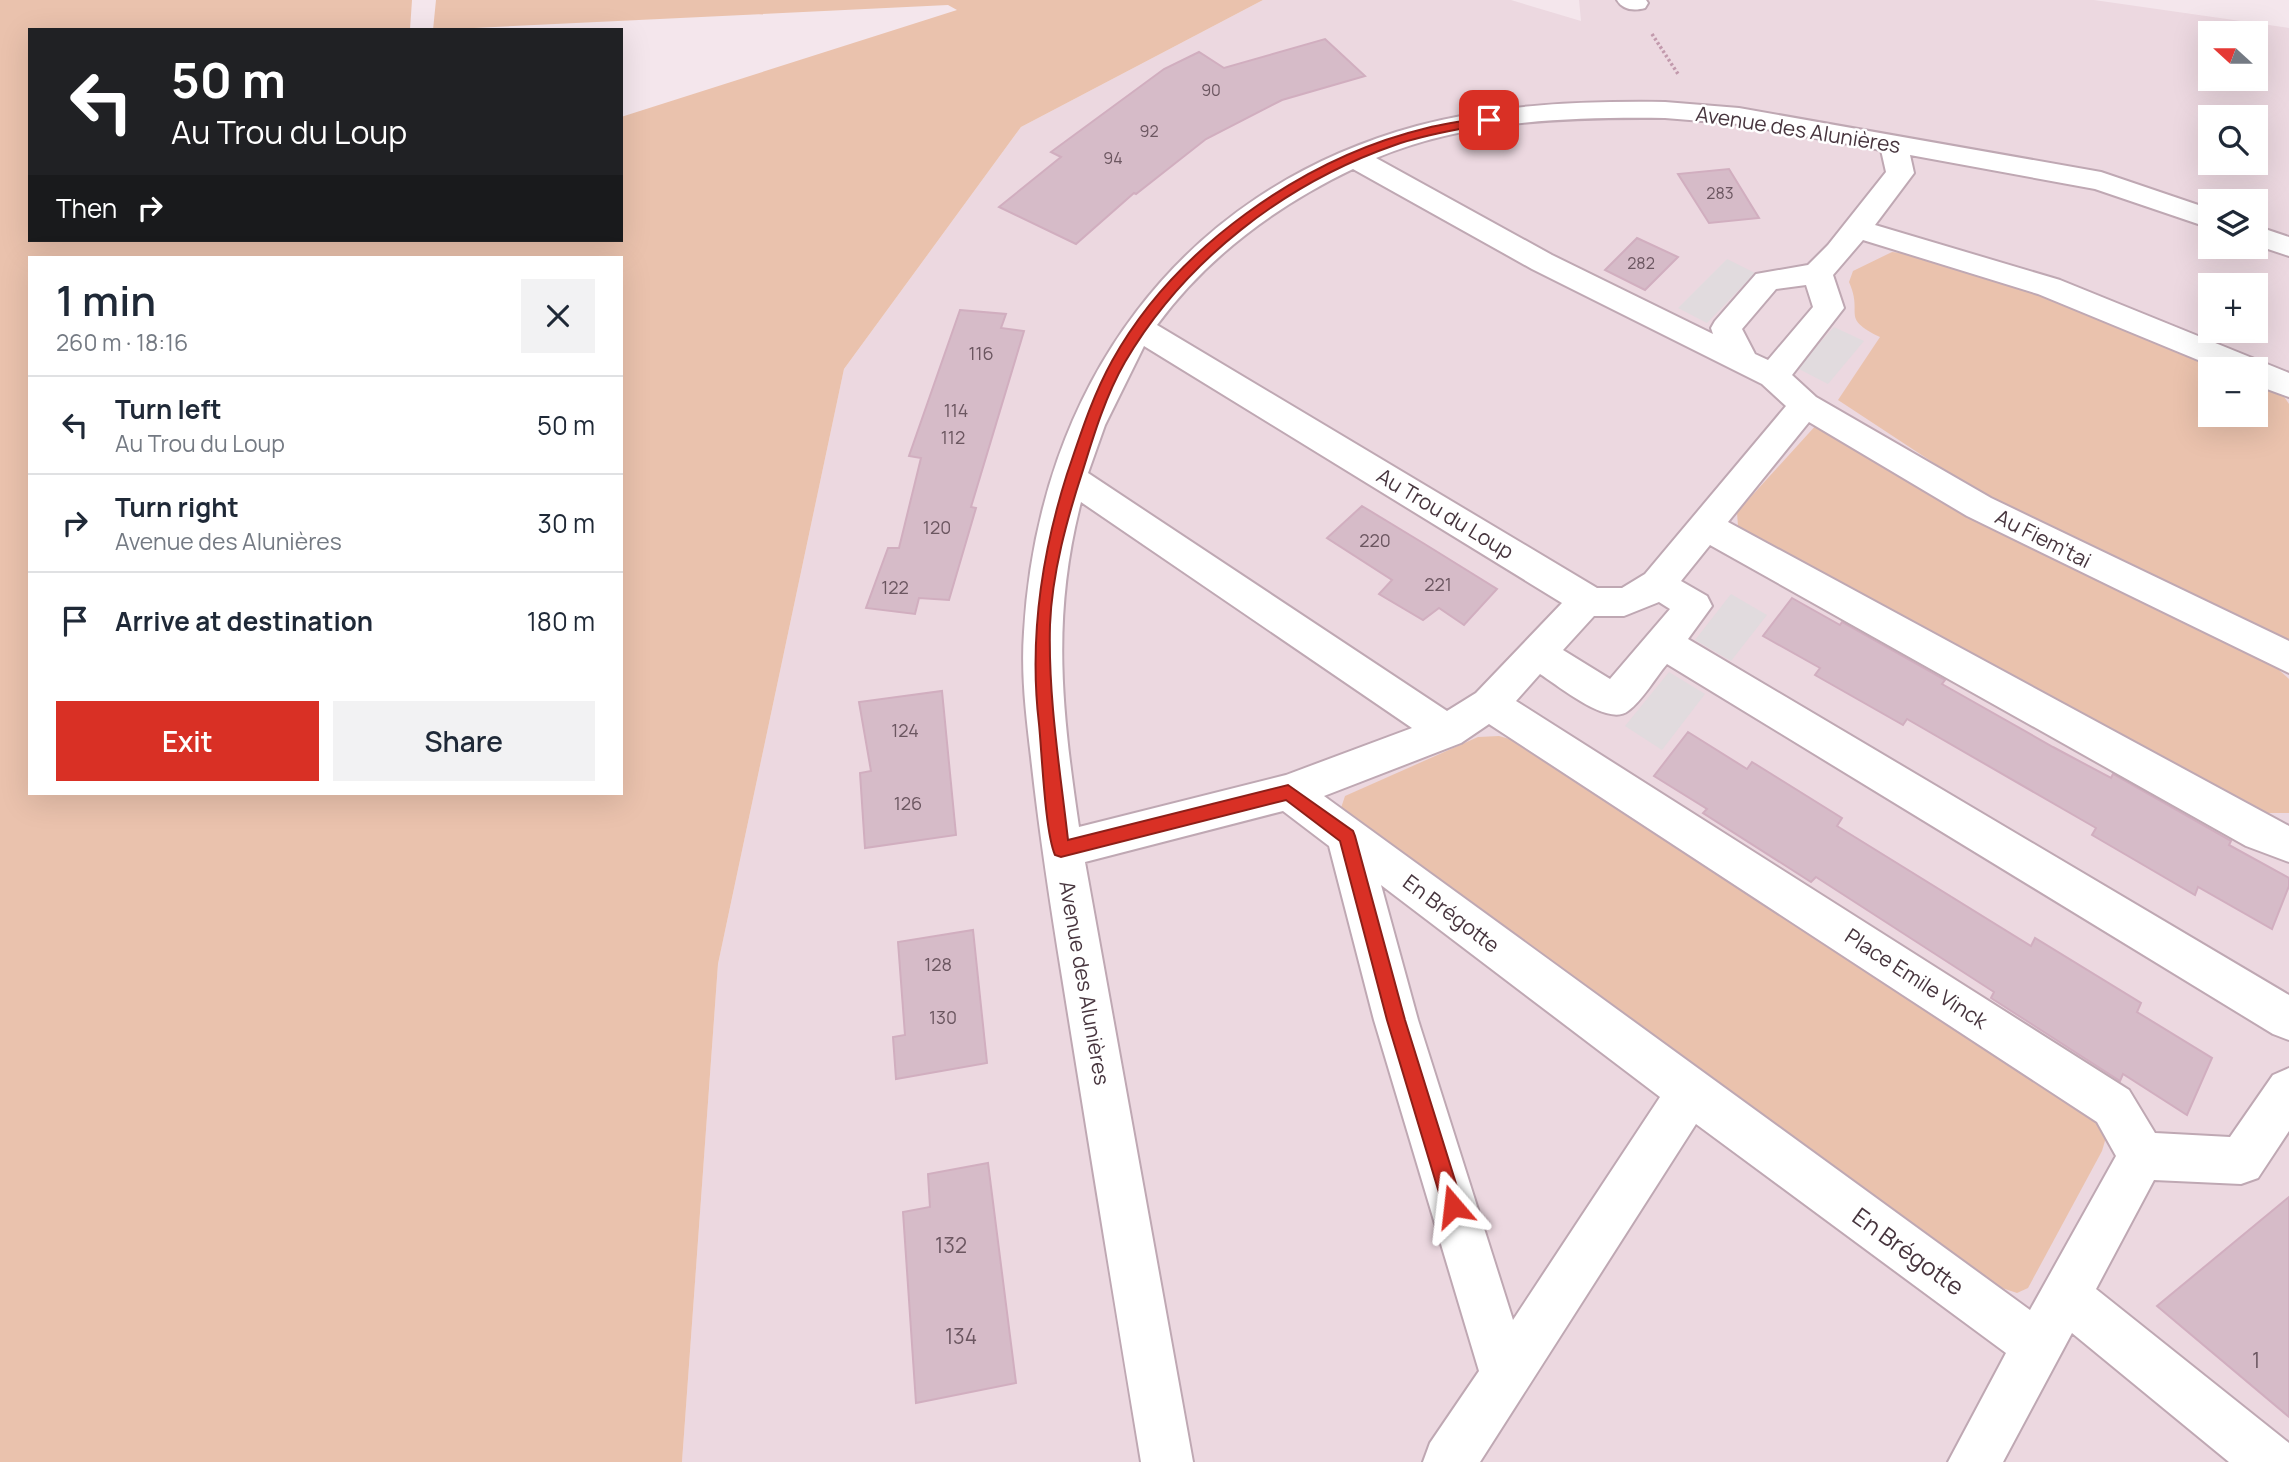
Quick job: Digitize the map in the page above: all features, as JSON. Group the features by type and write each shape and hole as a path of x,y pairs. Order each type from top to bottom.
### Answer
{"street":[{"name":"Avenue des Alunières","path":"1167,1462 1061,850 1041,681 1043,621 1049,570 1071,478 1099,401 1138,328 1164,294 1231,230 1273,201 1352,157 1429,131 1466,123 1614,111 1699,111 2101,181 2198,215"},
{"path":"1742,359 1726,328 1767,281 1817,273 1857,229 1900,173 1894,146"},
{"path":"1061,850 1288,792 1447,731 1489,704 1587,600 1603,605 1620,605 1637,600 1658,584 1709,527 1805,405 1773,376 1742,359 1542,262 1352,157"},
{"path":"1857,229 2049,288 2219,357"},
{"path":"2268,239 2289,247"},
{"path":"1773,376 1829,308 1817,273"},
{"name":"Au Trou du Loup","path":"1138,328 1587,600"},
{"path":"2268,377 2289,386"},
{"name":"Au Fiem'tai","path":"1805,405 1979,507 2289,658"},
{"path":"1071,478 1447,731"},
{"path":"1709,527 2260,833 2289,845"},
{"path":"1537,653 1614,701 1694,606 1658,584"},
{"path":"1662,642 2289,1019"},
{"name":"Place Emile Vinck","path":"1489,704 2113,1106 2142,1156"},
{"name":"En Brégotte","path":"1288,792 1690,1092 2038,1346"},
{"path":"1347,836 1396,1020 1506,1376"},
{"path":"1988,1456 2038,1346 2142,1156 2241,1161 2289,1091"},
{"path":"1449,1462 1690,1092"},
{"path":"2067,1297 2270,1462"}],"path":[{"path":"1632,1 1699,111"}],"shaded area":[{"path":"0,0 412,0 410,28 28,28 28,242 623,242 623,116 957,10 948,5 433,28 436,0 1263,0 1021,127 844,369 718,964 682,1462 0,1462"},
{"path":"1263,0 1511,0 1581,21 1579,0 2094,0 2240,21 2198,21 2198,91 2268,91 2268,25 2289,28 2289,1462 682,1462 718,964 844,369 1021,127"},
{"path":"1892,252 1918,255 2058,300 2200,357 2198,427 2268,427 2268,385 2279,389 2289,404 2289,643 1993,502 1838,400 1880,337 1856,320 1849,282 1853,271"},
{"path":"1727,259 1755,273 1707,323 1678,308"},
{"path":"1834,327 1864,341 1828,384 1797,368"},
{"path":"1818,423 2270,662 2289,679 2289,813 2263,813 1738,527 1737,512"},
{"path":"1731,594 1767,615 1731,661 1695,640"},
{"path":"1669,672 1705,694 1662,750 1625,726"},
{"path":"1499,736 1527,744 2098,1113 2107,1134 2102,1151 2028,1288 2017,1293 1999,1287 1347,822 1341,808 1345,796 1478,737"}],"building":[{"path":"1325,39 1365,76 1282,100 1206,139 1134,193 1076,244 999,207 1061,157 1051,152 1164,69 1199,52 1224,68"},
{"path":"1729,169 1759,218 1709,223 1678,174"},
{"path":"1637,238 1678,257 1645,290 1605,270"},
{"path":"960,310 1006,314 1001,328 1024,331 971,507 976,508 949,600 919,598 915,614 866,608 888,548 899,548 921,458 909,456"},
{"path":"1362,506 1497,589 1464,625 1439,608 1423,620 1379,594 1392,580 1327,538"},
{"path":"1792,598 1840,625 1842,622 1945,680 1942,684 2053,747 2111,778 2113,774 2231,841 2229,845 2289,878 2289,886 2272,929 2198,887 2195,895 2092,835 2096,828 1907,719 1903,725 1815,675 1820,668 1763,636"},
{"path":"942,691 956,835 865,848 860,773 871,771 859,702"},
{"path":"1688,732 1747,769 1752,762 1842,818 1837,826 2031,946 2035,938 2141,1003 2137,1012 2212,1058 2187,1115 2123,1074 2120,1081 1991,998 1994,992 1816,877 1811,882 1703,813 1707,809 1654,776"},
{"path":"973,930 987,1063 896,1079 893,1037 905,1035 898,942"},
{"path":"988,1163 1016,1383 916,1403 903,1212 930,1207 928,1174"},
{"path":"2289,1197 2289,1417 2157,1306"}],"route":[{"path":"1453,1206 1396,1020 1347,836 1288,792 1061,850 1041,681 1043,621 1049,570 1071,478 1099,401 1118,362 1138,328 1164,294 1194,262 1231,230 1312,178 1352,157 1391,142 1429,131 1489,120"}]}
